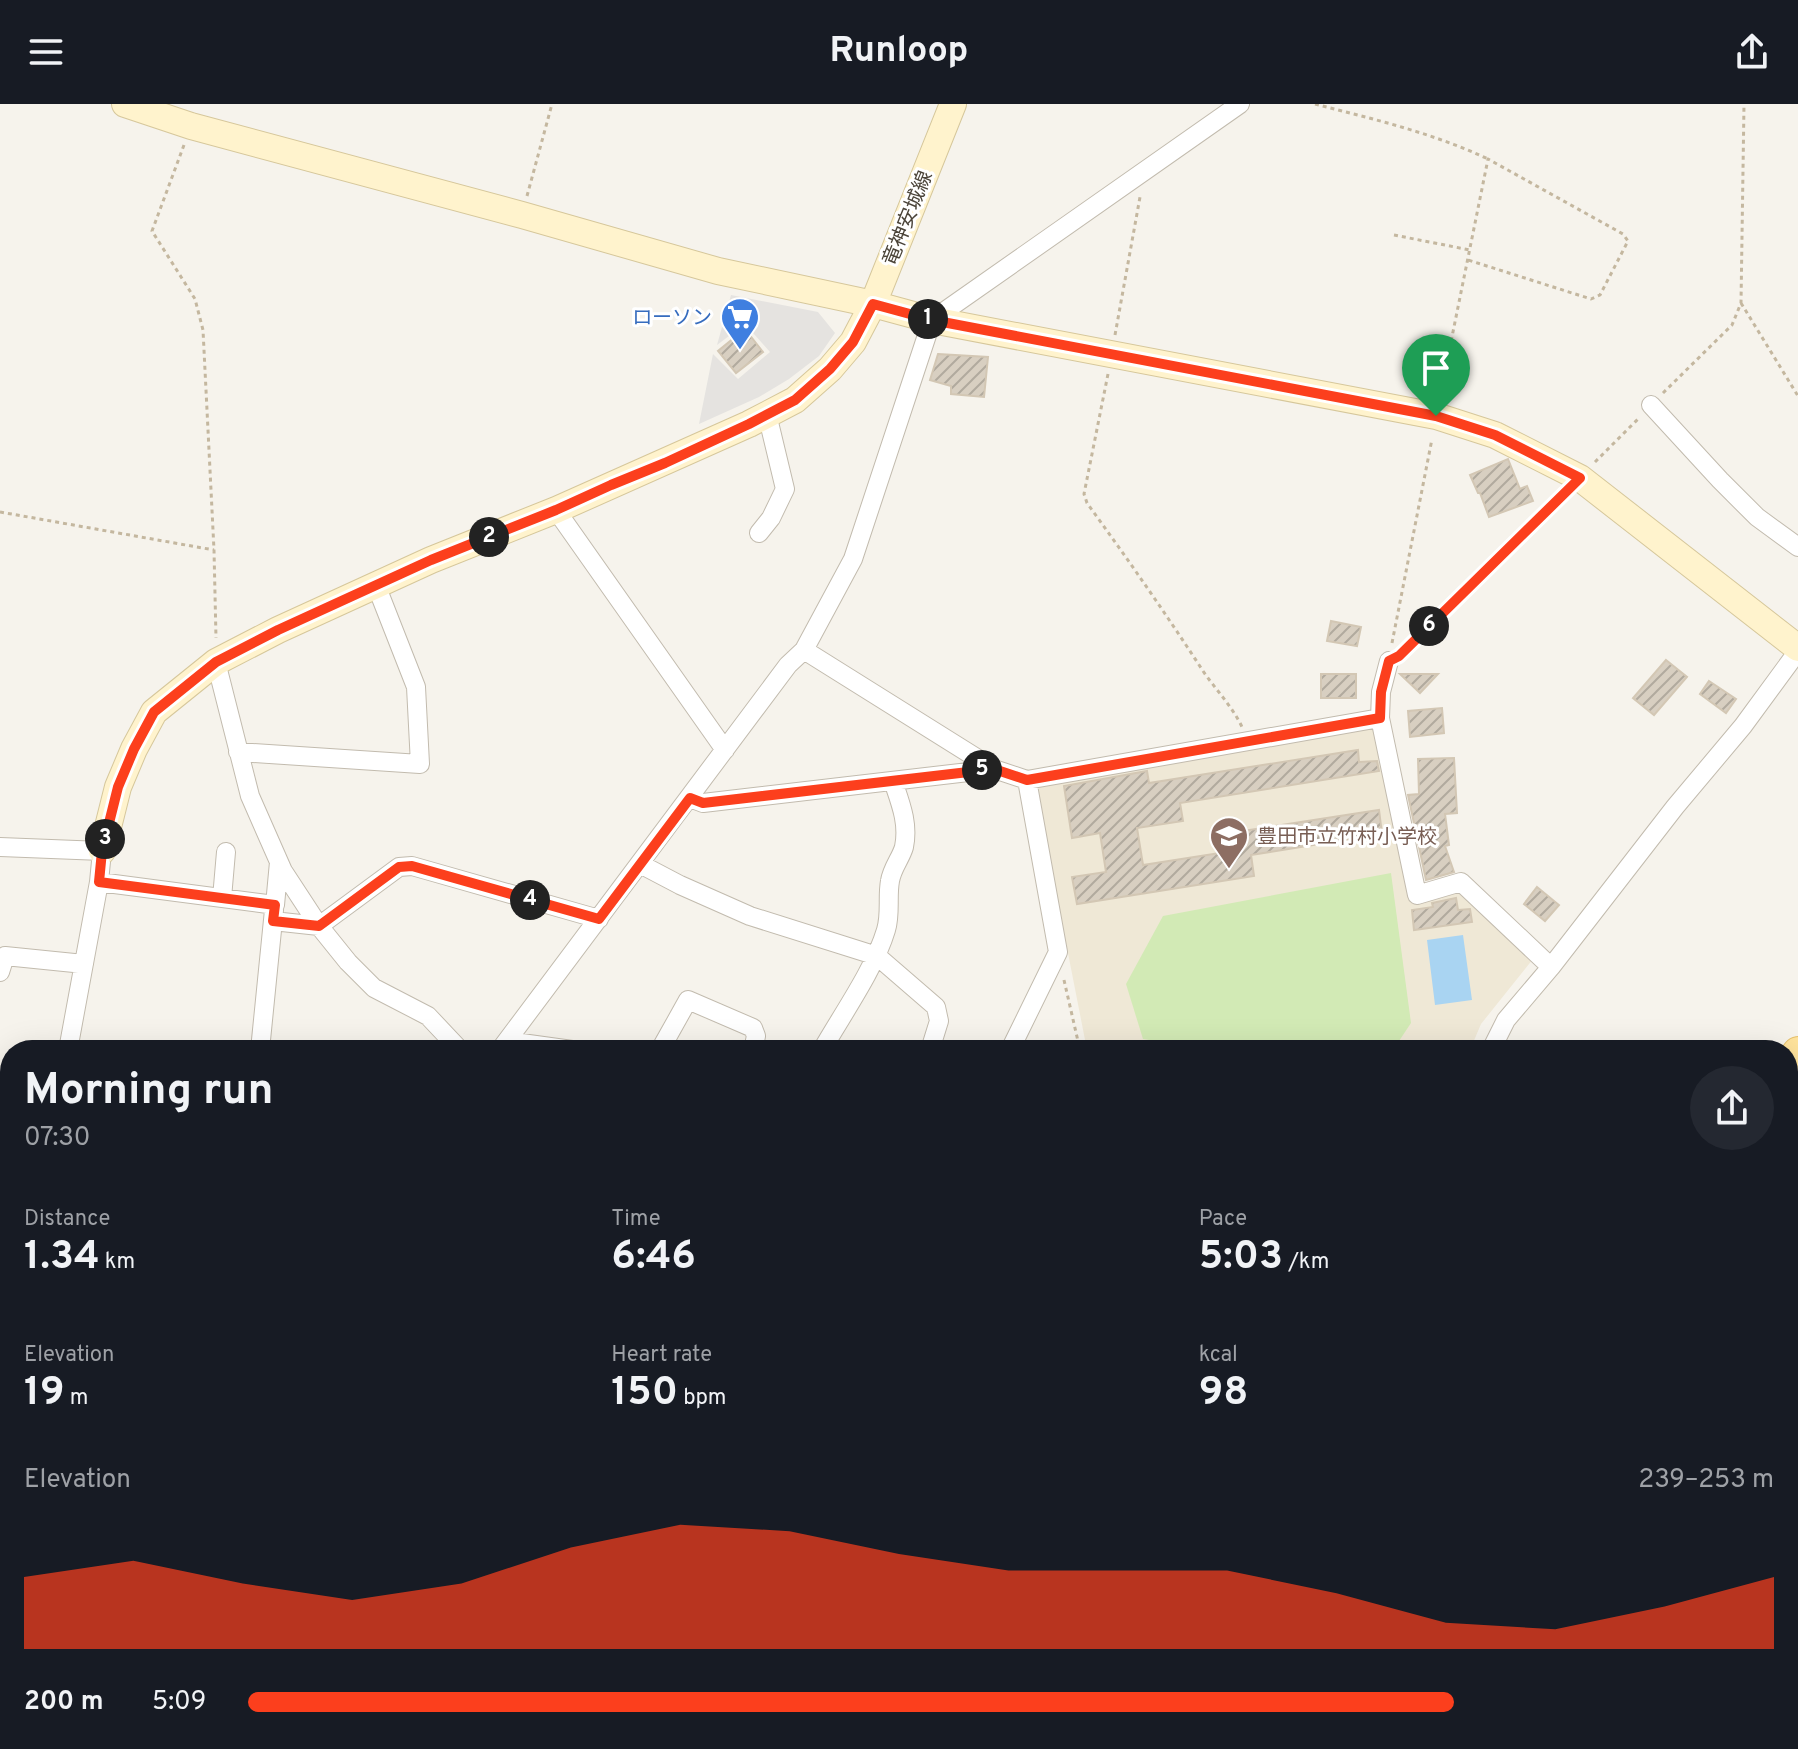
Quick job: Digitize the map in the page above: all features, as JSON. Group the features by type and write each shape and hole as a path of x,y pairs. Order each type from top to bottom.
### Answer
{"street":[{"path":"125,104 191,126 718,271 873,304 932,320 1436,416 1495,435 1580,478 1798,650 1743,726 1701,762 1675,807 1506,1020 1496,1040"},
{"name":"竜神安城線","path":"102,851 118,787 154,712 216,662 431,560 665,463 795,400 830,369 853,342 873,304 953,104"},
{"path":"508,1040 788,665 804,650 853,559 932,320 1240,104"},
{"path":"1651,405 1757,517 1798,547"},
{"path":"759,533 771,518 785,489 767,414"},
{"path":"556,510 725,750"},
{"path":"238,752 420,764 416,687 376,585"},
{"path":"804,650 994,769 1027,780 1380,718"},
{"path":"1389,661 1381,692 1380,718 1417,895 1461,882 1551,967"},
{"path":"216,662 250,796 283,871 319,926 348,962 374,988 428,1016 451,1040"},
{"path":"690,798 703,803 994,769"},
{"path":"1015,1040 1058,952 1027,780"},
{"path":"828,1040 877,956 887,928 890,883 895,864 904,849 905,817 893,781"},
{"path":"0,847 102,851 70,1040"},
{"path":"222,898 226,852"},
{"path":"261,1040 279,862"},
{"path":"640,864 750,916 877,956 936,1007 939,1021 933,1040"},
{"path":"319,926 399,867 412,866 599,919"},
{"path":"99,882 222,898 319,926"},
{"path":"0,972 5,956 84,964"},
{"path":"666,1040 688,1000 753,1028 755,1040"}],"path":[{"path":"522,215 552,104"},
{"path":"1315,104 1379,120 1488,159 1623,234 1628,241 1600,295 1591,299 1468,260"},
{"path":"1389,661 1399,656 1732,325 1741,303 1744,104"},
{"path":"191,126 152,231 195,299 203,330 216,662"},
{"path":"1389,661 1488,159"},
{"path":"1144,171 1084,494 1087,503 1151,591 1218,694 1235,713 1242,726 1244,742"},
{"path":"1394,235 1470,250"},
{"path":"1741,303 1798,396"},
{"path":"0,512 214,550"},
{"path":"1058,952 1076,1040"}],"shaded area":[{"path":"731,295 818,312 835,333 819,356 789,379 759,397 699,424 713,354 738,379 770,352 745,324 717,345"},
{"name":"豊田市立竹村小学校","path":"1375,727 1404,850 1411,903 1455,890 1465,892 1533,959 1481,1024 1474,1040 1085,1040 1035,785"}],"green space":[{"path":"1391,873 1411,1023 1400,1040 1143,1039 1126,984 1163,916"}],"water":[{"path":"1463,935 1472,1000 1435,1005 1427,940"}],"building":[{"name":"ローソン","path":"745,329 763,352 736,373 718,351"},
{"path":"938,354 988,357 984,397 951,394 951,386 930,380"},
{"path":"1508,459 1520,489 1527,486 1533,501 1489,517 1470,475"},
{"path":"1331,621 1361,627 1357,646 1327,641"},
{"path":"1666,660 1687,677 1654,715 1633,698"},
{"path":"1321,674 1356,674 1356,698 1321,698"},
{"path":"1400,674 1438,674 1420,693"},
{"path":"1709,681 1736,699 1726,713 1700,694"},
{"path":"1442,708 1444,733 1410,737 1408,711"},
{"path":"1358,750 1359,762 1377,761 1379,771 1180,803 1183,821 1137,828 1143,865 1239,850 1236,832 1379,810 1382,834 1251,855 1254,876 1077,904 1072,877 1106,872 1100,833 1072,838 1064,786 1147,771 1149,783"},
{"path":"1454,758 1457,813 1445,814 1449,845 1445,846 1454,872 1426,880 1408,795 1419,794 1418,759"},
{"path":"1537,887 1559,905 1545,921 1524,904"},
{"path":"1456,898 1458,910 1470,909 1472,922 1414,930 1412,910 1433,907 1432,903"}],"place":[{"name":"ローソン","path":"740,351"},
{"name":"豊田市立竹村小学校","path":"1229,870"}],"route":[{"path":"873,304 932,320 1436,416 1495,435 1580,478 1399,656 1389,661 1381,692 1380,718 1027,780 994,769 703,803 690,798 599,919 412,866 399,867 319,926 273,921 275,905 99,882 102,851 118,787 134,749 154,712 216,662 431,560 665,463 795,400 830,369 853,342 873,304"}]}
